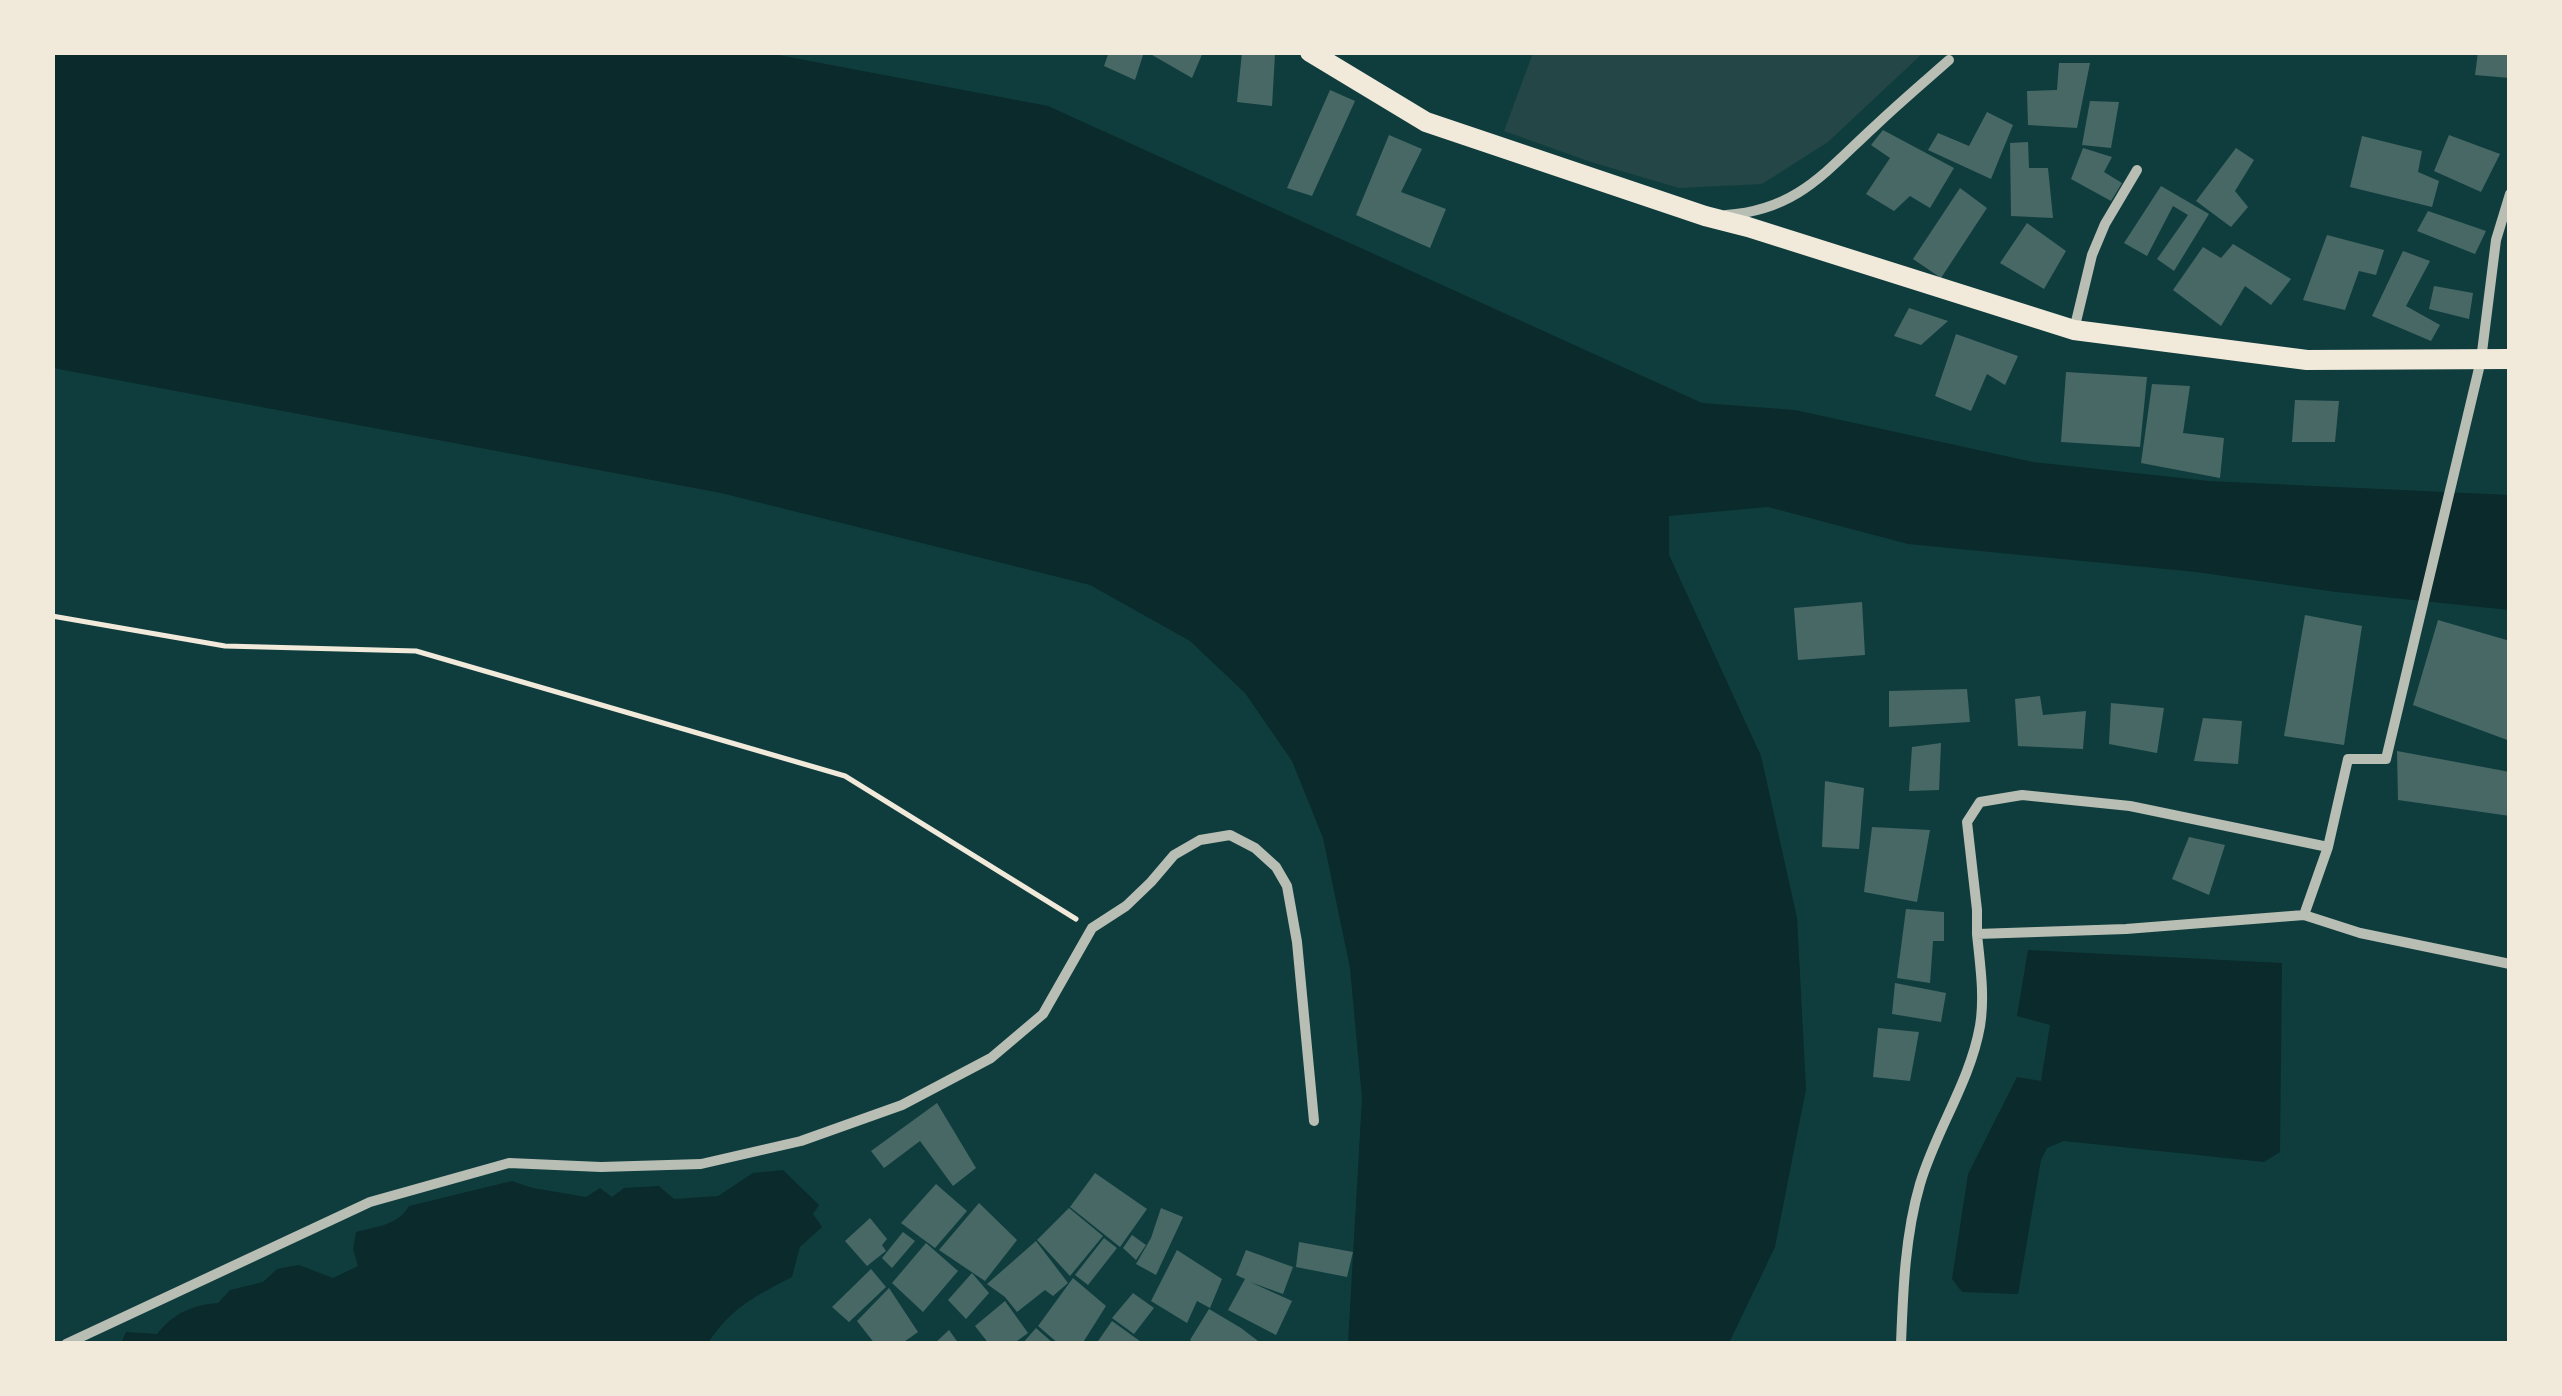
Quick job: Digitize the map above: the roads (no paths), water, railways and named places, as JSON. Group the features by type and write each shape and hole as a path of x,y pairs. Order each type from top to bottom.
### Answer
{"main road":[{"path":"1310,52 1426,122 1705,216 2074,330 2307,360 2510,360"}],"street":[{"path":"1705,216 1753,213 1791,198 1818,180 1948,60"},
{"path":"2074,330 2092,255 2105,224 2138,170"},
{"path":"2304,915 2328,846 2348,759 2386,759 2481,360 2496,240 2510,194"},
{"path":"1901,1344 1903,1284 1918,1188 1966,1073 1980,1026 1983,988 1967,822 1980,802 2022,794 2114,804 2328,846"},
{"path":"66,1344 370,1202 508,1163 601,1167 701,1164 801,1141 902,1105 991,1058 1043,1014 1092,928 1126,906 1174,855 1200,840 1230,835 1256,848 1276,867 1287,886 1297,942 1314,1121"},
{"path":"1977,934 2126,929 2304,915 2360,934 2510,964"}]}
